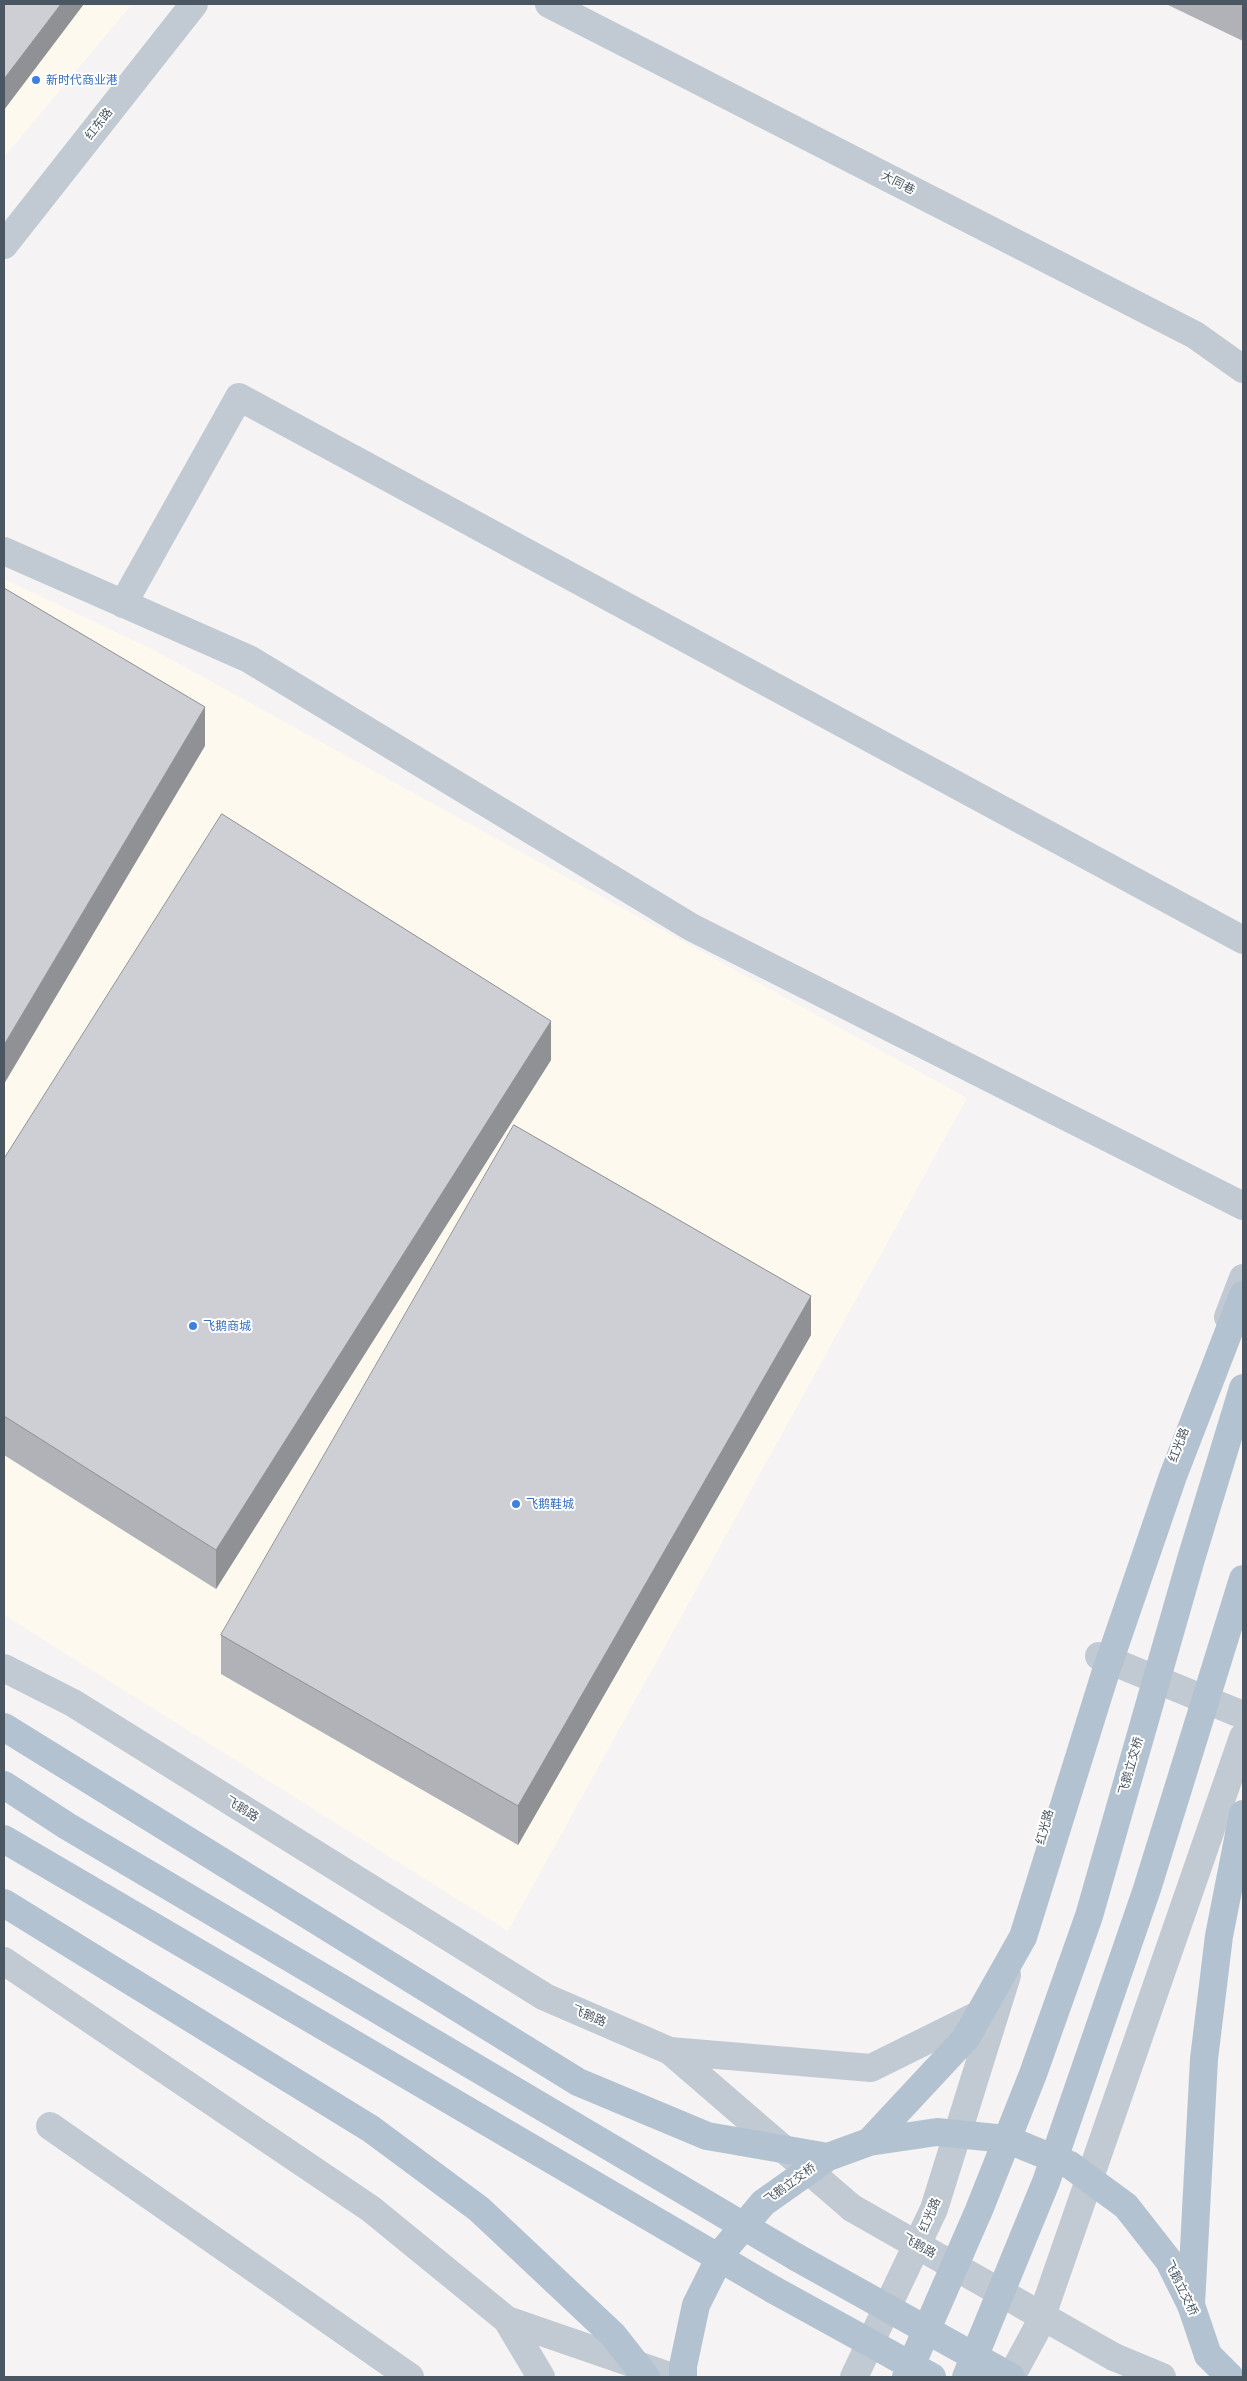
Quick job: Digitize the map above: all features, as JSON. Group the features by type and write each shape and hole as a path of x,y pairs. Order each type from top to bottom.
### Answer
{"main road":[{"path":"869,2142 966,2038 1023,1937 1109,1661 1173,1476 1243,1295"},
{"name":"飞鹅立交桥","path":"906,2377 979,2210 1033,2074 1089,1916 1190,1559 1243,1388"},
{"path":"966,2377 1049,2173 1147,1889 1243,1580"},
{"path":"4,1727 578,2082 707,2136 828,2157"},
{"path":"4,1785 102,1846 796,2257 1011,2377"},
{"path":"1191,2305 1204,2059 1219,1936 1243,1814"},
{"path":"4,1840 774,2290 932,2377"},
{"path":"4,1903 371,2129 479,2209 613,2335 646,2377"},
{"name":"飞鹅立交桥","path":"684,2377 683,2366 696,2305 723,2251 763,2203 828,2157 869,2142 938,2132 1006,2139 1070,2165 1126,2206 1169,2261 1191,2305 1207,2366"},
{"path":"1207,2366 1230,2377"}],"street":[{"name":"红东路","path":"4,245 194,4"},
{"name":"大同巷","path":"549,4 1195,335 1243,369"},
{"path":"123,604 239,397 1243,940"},
{"path":"4,551 249,659 692,927 1243,1206"},
{"name":"红光路","path":"854,2377 934,2209 999,2005 1053,1797 1099,1656 1243,1278"},
{"path":"1099,1656 1243,1715"},
{"name":"飞鹅路","path":"4,1668 73,1703 545,1997 670,2051 852,2208 1114,2357 1162,2377"},
{"path":"1011,2377 1038,2327 1243,1737"},
{"path":"4,1961 371,2209 507,2320 541,2377"},
{"path":"670,2051 871,2068 999,2005"},
{"path":"50,2126 410,2377"},
{"path":"507,2320 672,2377"}],"shaded area":[{"name":"新时代商业港","path":"4,4 132,4 4,157"},
{"path":"4,579 156,651 967,1098 508,1931 4,1615"}],"building":[{"path":"4,4 61,4 4,79"},
{"path":"4,588 205,707 4,1045"},
{"name":"飞鹅商城","path":"222,814 551,1021 216,1550 4,1416 4,1159"},
{"name":"飞鹅鞋城","path":"514,1125 811,1296 518,1806 221,1635"}],"place":[{"name":"新时代商业港","path":"36,80"},
{"name":"飞鹅商城","path":"193,1326"},
{"name":"飞鹅鞋城","path":"516,1504"}]}
